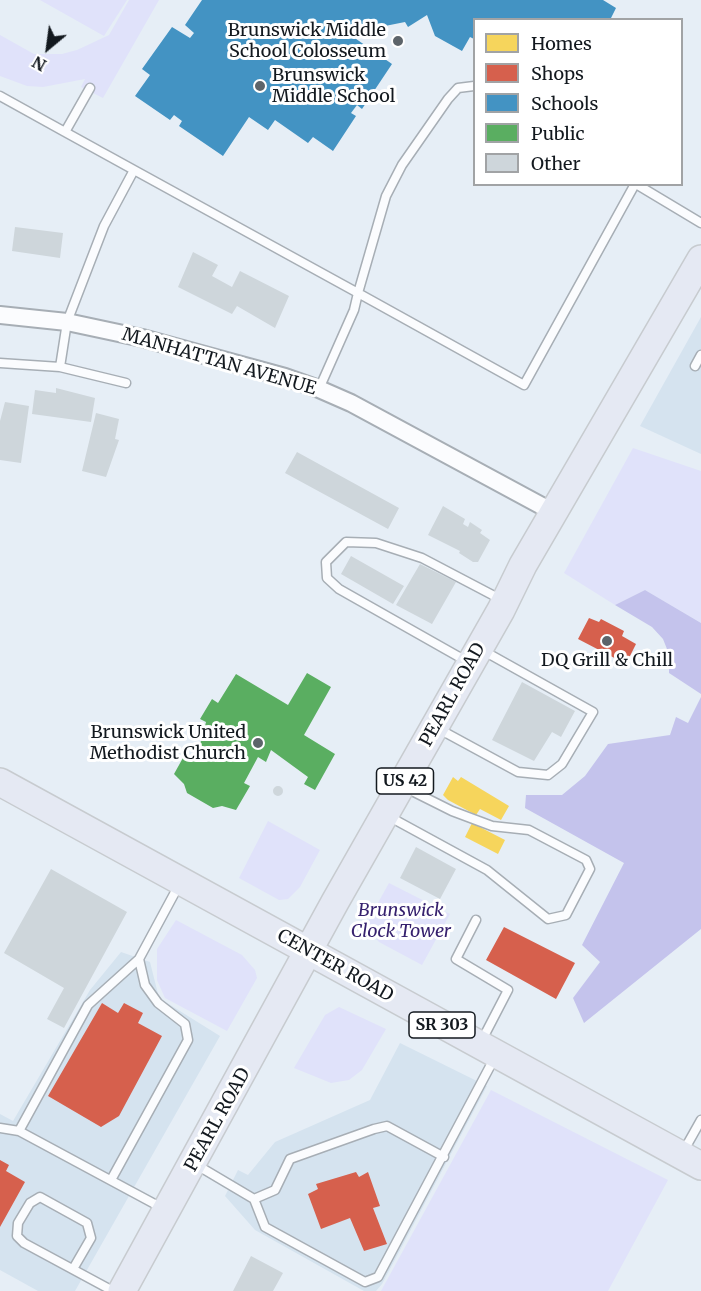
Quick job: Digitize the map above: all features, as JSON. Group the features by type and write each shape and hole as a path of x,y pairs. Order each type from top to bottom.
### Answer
{"main road":[{"name":"PEARL ROAD","path":"122,1291 553,512 701,259"},
{"name":"CENTER ROAD","path":"0,782 691,1161"}],"street":[{"name":"MANHATTAN AVENUE","path":"0,315 67,322 183,349 319,389 351,403 553,512"}],"lane":[{"path":"319,389 354,310 386,196 402,165 448,99 458,88 473,86"},
{"path":"65,132 90,88"},
{"path":"0,96 524,385 635,186"},
{"path":"60,367 67,322 104,226 134,170"},
{"path":"639,186 701,223"},
{"path":"695,366 701,356"},
{"path":"0,363 60,367 126,383"},
{"path":"435,727 518,772 548,776 562,764 593,712 339,589 327,578 326,562 346,542 376,543 422,558 505,601"},
{"path":"385,815 487,870 548,919 566,915 590,869 586,860 529,830 492,826 442,806 402,786"},
{"path":"19,1131 88,1005 139,959 181,881"},
{"path":"194,1164 254,1198 265,1227 365,1282 378,1277 444,1157 488,1050 508,990 456,959 476,920"},
{"path":"111,1179 188,1040 185,1024 158,1003 145,985 139,959"},
{"path":"691,1161 701,1120"},
{"path":"254,1198 275,1190 290,1159 387,1126 444,1157"},
{"path":"0,1128 19,1131 167,1211"},
{"path":"73,1269 91,1238 87,1224 40,1197 30,1203 18,1223 17,1236 24,1244 113,1291"}],"shaded area":[{"path":"701,317 701,454 640,426"},
{"path":"645,590 701,623 701,694 669,673 669,654 663,639 652,627 615,605"},
{"path":"701,697 701,929 584,1023 573,998 600,962 582,945 624,863 525,808 526,795 562,795 585,776 608,744 670,735 676,717 688,723"},
{"path":"121,952 150,962 159,998 220,1036 75,1291 38,1291 0,1270 0,1114 13,1121 90,990"},
{"path":"400,1043 487,1086 382,1284 376,1291 364,1291 255,1230 225,1196 238,1170 248,1175 275,1142 370,1100"}],"green space":[{"path":"40,0 127,0 104,36"},
{"path":"129,0 159,0 103,98 81,87 85,79 43,87 27,86 0,76 0,35 34,54 62,54 77,50 109,35"},
{"path":"633,448 701,471 701,623 645,590 615,605 564,573"},
{"path":"268,821 320,850 300,887 288,899 279,900 239,878"},
{"name":"Brunswick Clock Tower","path":"389,883 450,914 422,965 379,942 368,930 369,919"},
{"path":"176,920 242,955 255,970 257,978 227,1031 165,998 157,980 157,949"},
{"path":"339,1007 386,1029 362,1070 349,1080 331,1083 294,1068 325,1015"},
{"path":"491,1090 668,1180 608,1291 381,1291"}],"building: Homes":[{"path":"453,777 458,781 461,777 509,806 501,820 480,809 476,815 448,800 443,795"},
{"path":"472,823 505,840 498,854 465,837"}],"building: Shops":[{"name":"DQ Grill & Chill","path":"589,618 599,622 601,619 624,631 622,636 636,644 626,664 578,639"},
{"path":"504,927 575,963 556,999 486,960"},
{"path":"102,1003 118,1013 124,1003 143,1013 138,1023 162,1036 119,1116 101,1127 48,1096"},
{"path":"0,1160 9,1165 6,1171 25,1182 0,1227"},
{"path":"356,1172 359,1177 368,1172 380,1206 373,1208 387,1244 364,1251 350,1218 321,1229 308,1194 318,1189 316,1184"}],"building: Schools":[{"name":"Brunswick Middle School","path":"202,0 603,0 616,8 611,18 473,18 473,38 470,37 462,51 435,36 427,15 408,27 405,22 365,30 363,24 356,22 349,34 392,64 362,109 357,105 351,113 356,116 333,151 313,137 308,143 275,120 268,130 249,117 223,156 179,126 182,121 174,115 170,120 135,96 150,75 142,69 172,27 190,38 194,33 185,25"}],"building: Public":[{"name":"Brunswick United Methodist Church","path":"307,673 331,687 304,735 335,754 315,790 304,784 308,777 271,750 266,762 258,757 244,783 250,786 236,810 222,806 213,808 187,793 184,784 174,774 184,756 190,760 208,729 205,726 206,722 200,719 212,699 218,703 236,674 288,705"}],"building: Other":[{"path":"15,227 63,233 60,258 12,251"},
{"path":"193,252 218,265 212,276 232,287 240,271 289,296 275,328 237,306 232,314 178,287"},
{"path":"56,388 95,398 91,422 32,414 35,390 56,393"},
{"path":"5,402 29,406 21,463 0,460 0,421"},
{"path":"96,413 119,419 115,439 119,440 106,477 82,471"},
{"path":"297,452 399,508 388,529 285,473"},
{"path":"443,506 465,519 463,524 468,527 470,522 482,530 480,533 490,540 478,562 473,562 459,553 460,551 428,535"},
{"path":"351,556 404,586 393,604 341,574"},
{"path":"420,564 456,582 432,624 396,605"},
{"path":"522,682 575,711 561,737 552,732 534,761 492,740"},
{"path":"278,786 282,787 282,795 278,796 274,795 273,791 274,787"},
{"path":"416,847 456,869 440,899 400,878"},
{"path":"51,869 127,912 64,1028 47,1019 64,988 4,953"},
{"path":"251,1256 283,1273 273,1291 233,1291"}],"place":[{"name":"Brunswick Middle School Colosseum","path":"398,41"},
{"name":"Brunswick Middle School","path":"260,86"},
{"name":"DQ Grill & Chill","path":"607,641"},
{"name":"Brunswick United Methodist Church","path":"258,743"}]}
